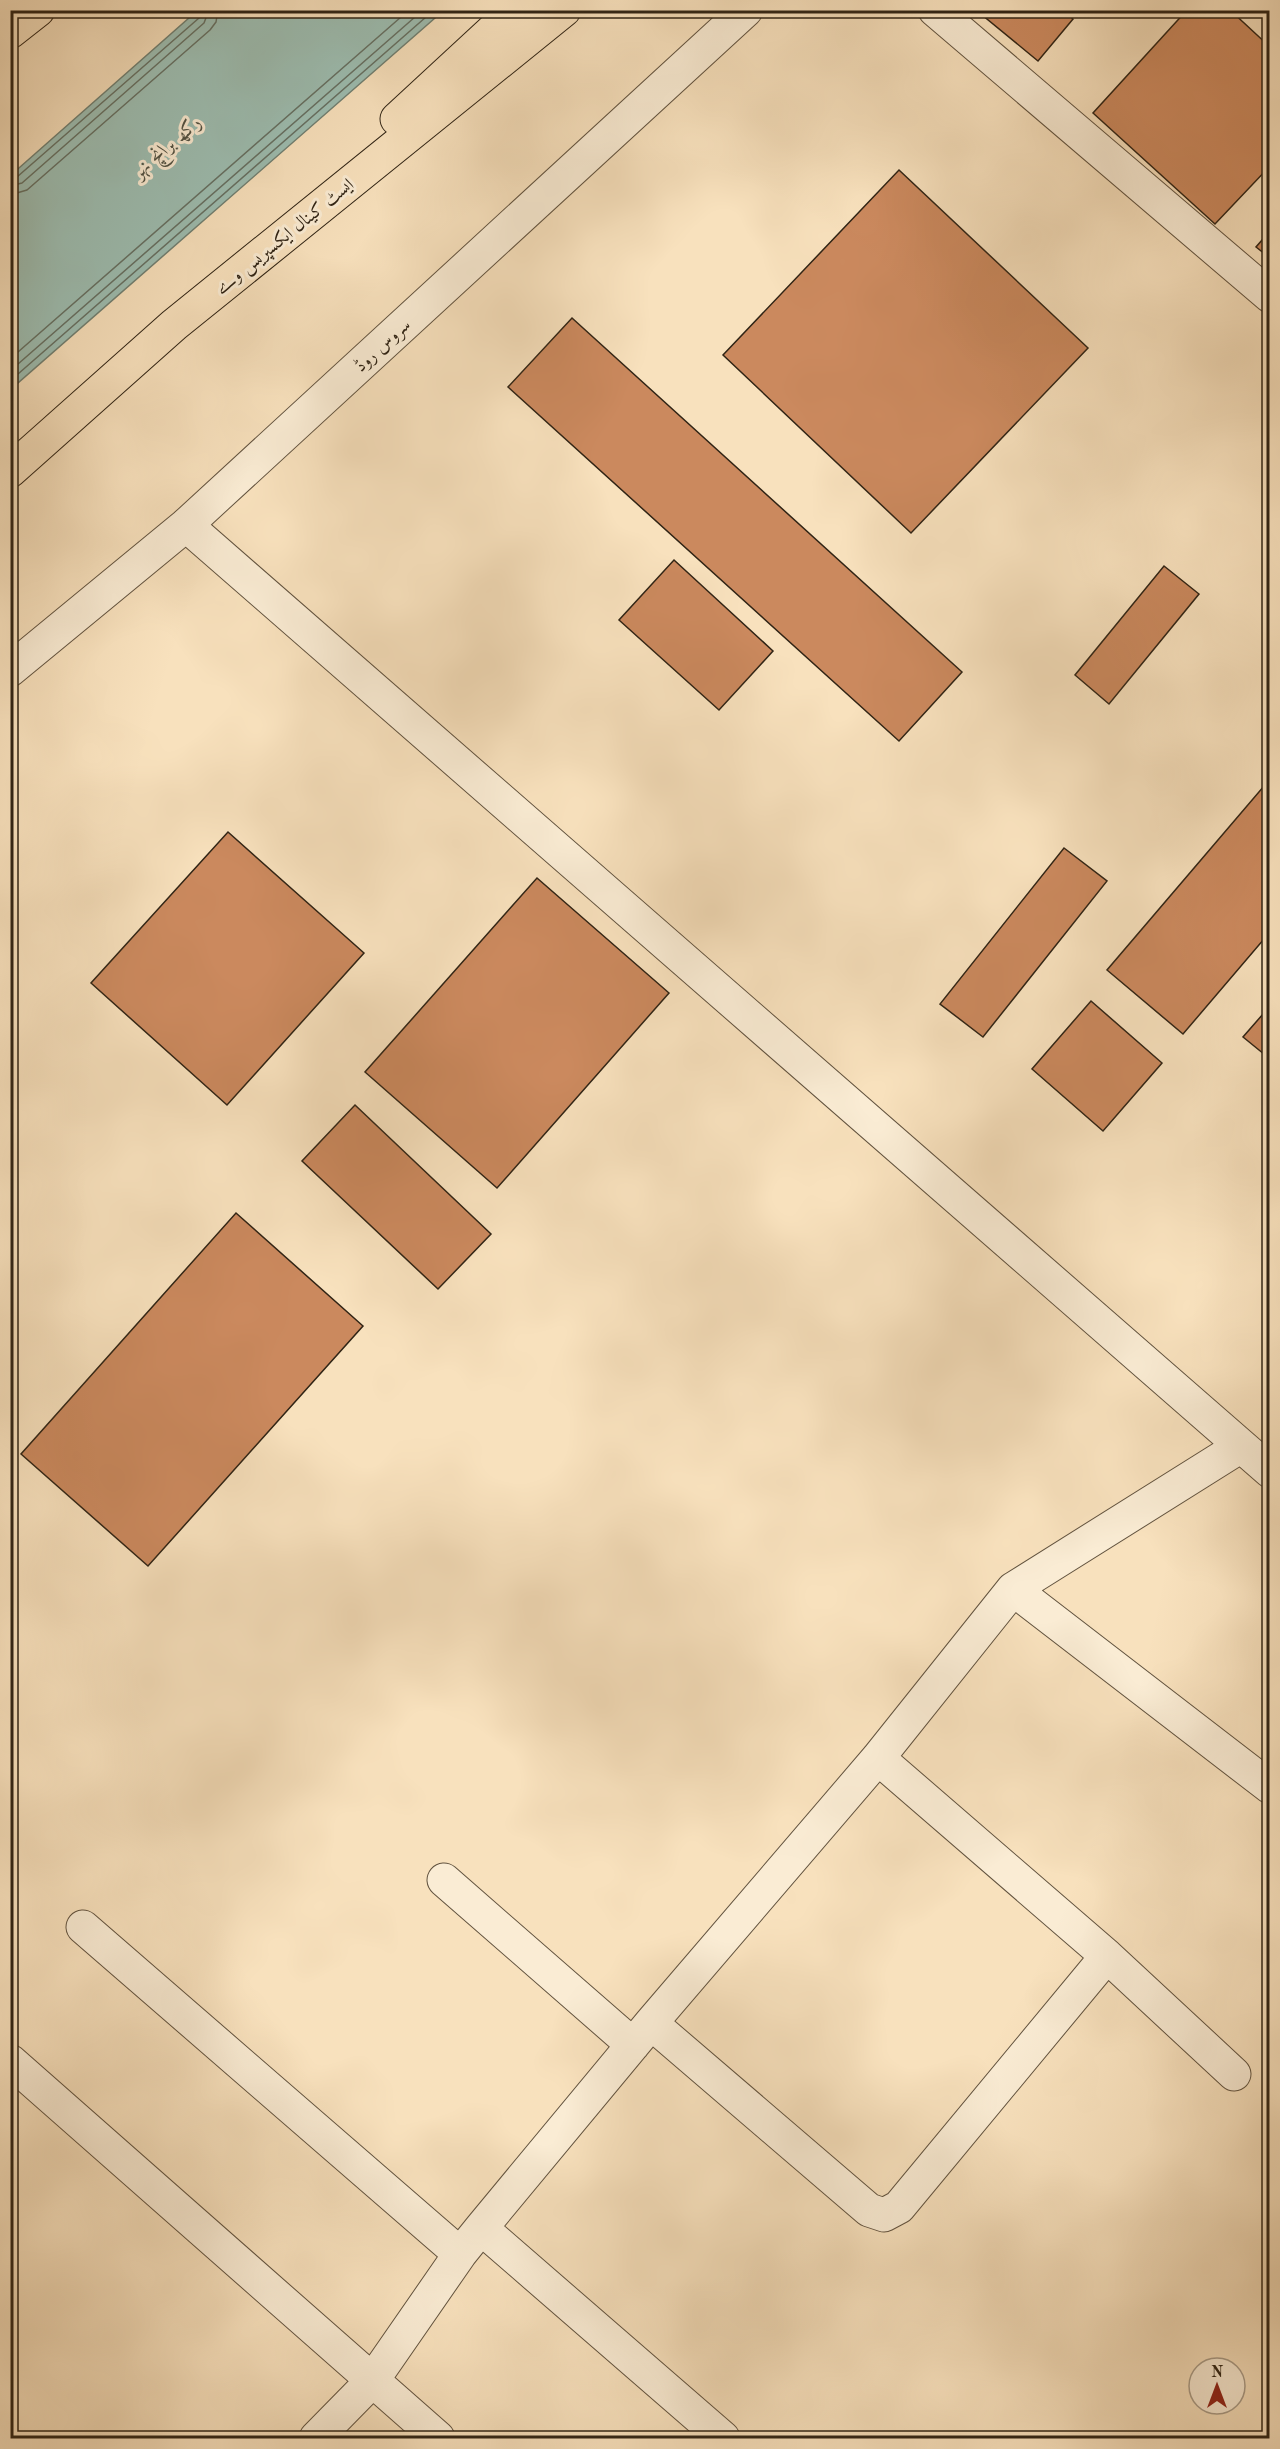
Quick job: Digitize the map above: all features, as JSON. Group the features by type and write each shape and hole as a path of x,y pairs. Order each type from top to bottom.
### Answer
{"main road":[{"path":"10,25 27,10"},
{"path":"10,32 38,10"},
{"path":"174,325 515,10"},
{"name":"ایسٹ کینال ایکسپریس وے","path":"10,471 174,325 564,10"}],"street":[{"name":"سروس روڈ","path":"10,670 186,525 746,10"},
{"path":"934,10 1269,296"},
{"path":"186,525 1269,1472"},
{"path":"316,2439 372,2381 460,2254 481,2228 642,2034 878,1758 1012,1589 1241,1446"},
{"path":"1012,1589 1269,1787"},
{"path":"878,1758 1107,1956 1234,2074"},
{"path":"444,1880 869,2210 884,2216 898,2207 1107,1956"},
{"path":"83,1927 460,2254"},
{"path":"10,2061 438,2439"},
{"path":"481,2228 723,2439"}],"water":[{"name":"رکھ برانچ نہر","path":"198,10 443,11 11,389 11,175"}],"building":[{"path":"976,10 1063,10 1073,19 1038,61"},
{"path":"1187,10 1230,10 1270,47 1270,166 1215,224 1093,113"},
{"path":"899,170 1088,348 911,533 723,355"},
{"path":"1270,231 1270,258 1256,247"},
{"path":"572,318 962,672 899,741 508,387"},
{"path":"674,560 773,651 719,710 619,620"},
{"path":"1164,566 1199,594 1109,704 1075,675"},
{"path":"1270,779 1270,932 1183,1034 1107,970"},
{"path":"228,832 364,953 227,1105 91,983"},
{"path":"1064,848 1107,881 983,1037 940,1004"},
{"path":"537,878 669,993 497,1188 365,1072"},
{"path":"1091,1001 1162,1063 1103,1131 1032,1069"},
{"path":"1270,1006 1270,1059 1243,1037"},
{"path":"355,1105 491,1234 438,1289 302,1161"},
{"path":"236,1213 363,1326 148,1566 21,1454"}]}
